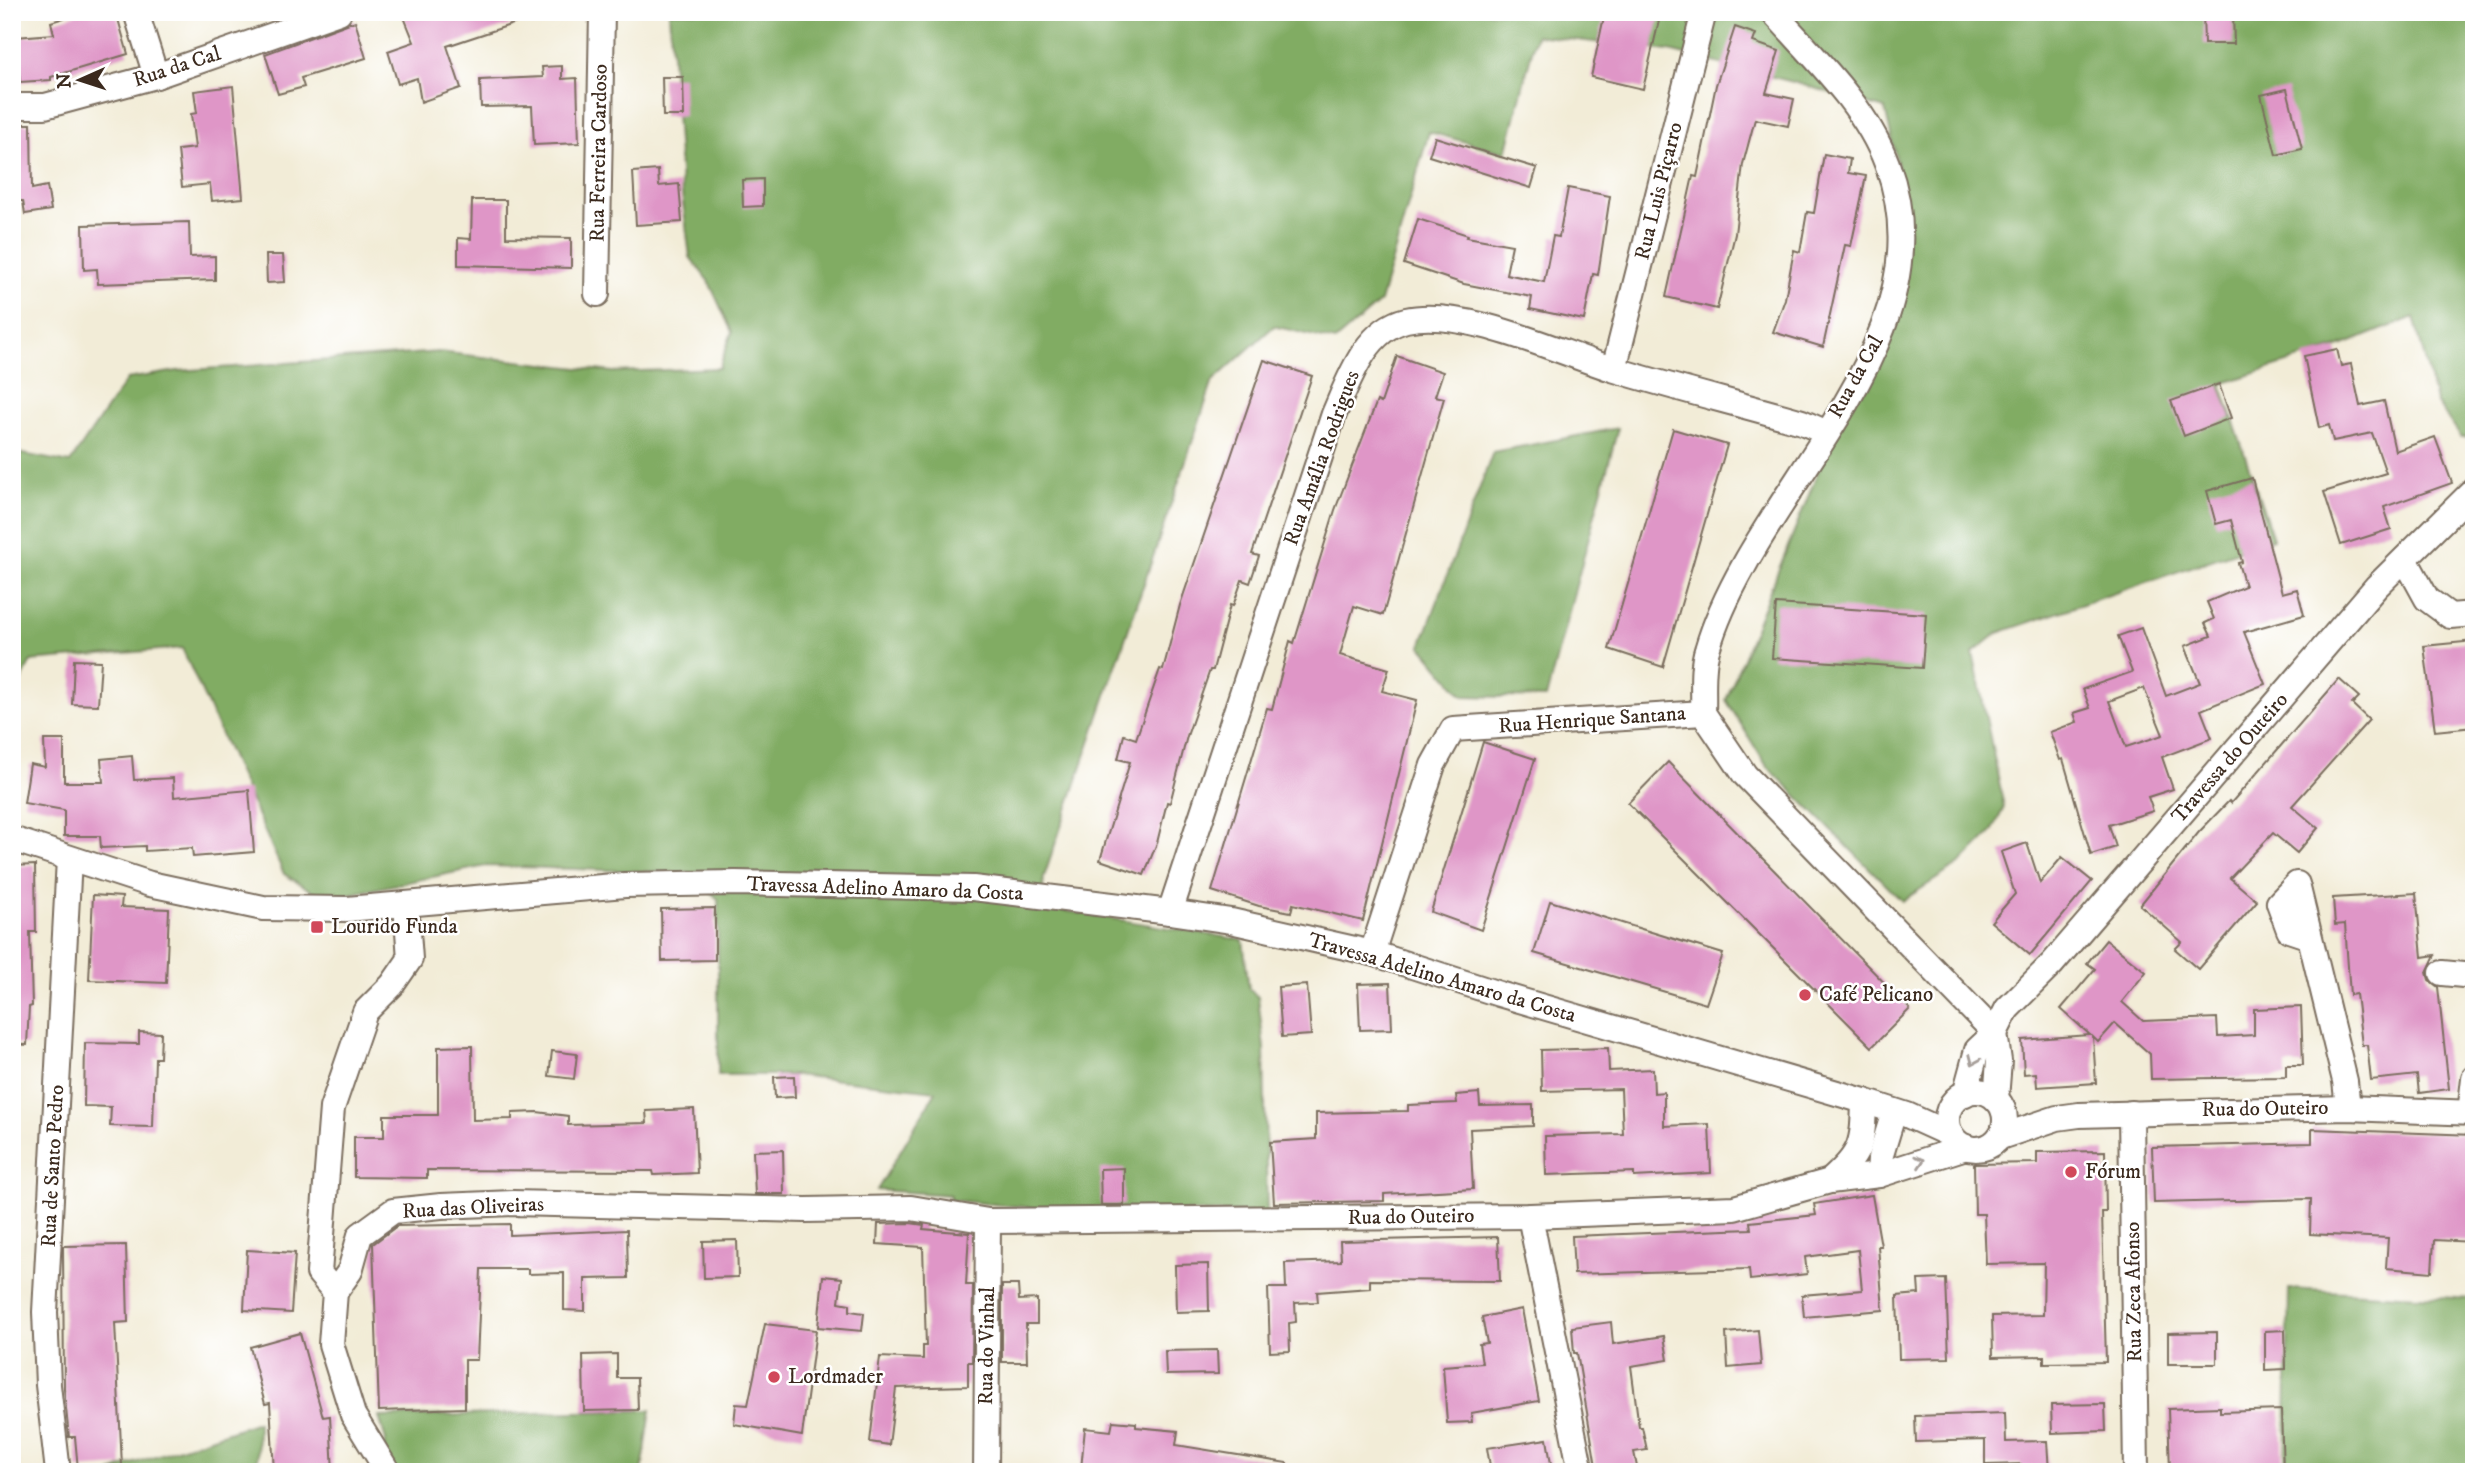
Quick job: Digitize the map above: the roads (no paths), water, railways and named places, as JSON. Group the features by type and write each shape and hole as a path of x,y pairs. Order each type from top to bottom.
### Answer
{"street":[{"path":"136,12 156,75"},
{"name":"Rua da Cal","path":"12,106 45,106 156,75 339,12"},
{"name":"Rua Ferreira Cardoso","path":"597,294 602,12"},
{"name":"Rua Luis Piçarro","path":"1614,369 1704,12"},
{"name":"Rua da Cal","path":"1703,713 1706,651 1733,584 1873,355 1899,282 1902,212 1887,162 1854,104 1773,12"},
{"name":"Rua Amália Rodrigues","path":"1170,912 1334,414 1358,360 1384,332 1405,320 1439,317 1469,322 1614,369 1802,422 1825,432"},
{"name":"Travessa do Outeiro","path":"1958,1100 1977,1051 1994,1033 2007,1009 2052,964 2376,587 2474,490"},
{"path":"2405,559 2427,599 2450,616 2474,614"},
{"name":"Rua Henrique Santana","path":"1372,953 1433,765 1453,729 1703,713 1745,775 1994,1033"},
{"name":"Travessa Adelino Amaro da Costa","path":"12,839 150,884 263,908 347,909 625,885 735,883 973,888 1231,921 1372,953 1499,994 1864,1101 1901,1114 1959,1141"},
{"name":"Rua de Santo Pedro","path":"58,1472 48,1385 45,1312 69,859"},
{"path":"388,1472 353,1415 331,1344 335,1292 319,1273 332,1108 365,1012 392,985 410,959 406,904"},
{"path":"2310,937 2345,1081 2348,1108"},
{"path":"2442,973 2474,976"},
{"path":"1958,1100 1948,1126 1959,1141 1985,1148 2000,1137 2006,1119 1999,1103 1999,1062 1994,1033"},
{"path":"2472,1113 2474,1078"},
{"name":"Travessa Adelino Amaro da Costa","path":"1901,1114 1984,1092 1999,1103"},
{"name":"Rua do Outeiro","path":"1830,1181 1854,1160 1860,1144 1864,1101"},
{"name":"Rua do Outeiro","path":"1999,1103 2057,1118"},
{"name":"Rua do Outeiro","path":"2000,1137 2057,1118 2131,1113 2348,1108 2472,1113"},
{"name":"Rua Zeca Afonso","path":"2131,1113 2136,1472"},
{"path":"1879,1175 1880,1158 1901,1114"},
{"name":"Rua do Outeiro","path":"988,1221 1531,1216 1734,1208 1830,1181 1879,1175 1959,1141"},
{"name":"Rua das Oliveiras","path":"335,1292 350,1271 360,1235 393,1211 513,1203 806,1210 911,1208 988,1221"},
{"path":"1531,1216 1581,1472"},
{"name":"Rua do Vinhal","path":"986,1472 988,1221"}],"place":[{"name":"Lourido Funda","path":"317,927"},
{"name":"Café Pelicano","path":"1805,995"},
{"name":"Fórum","path":"2071,1172"},
{"name":"Lordmader","path":"774,1377"}]}
